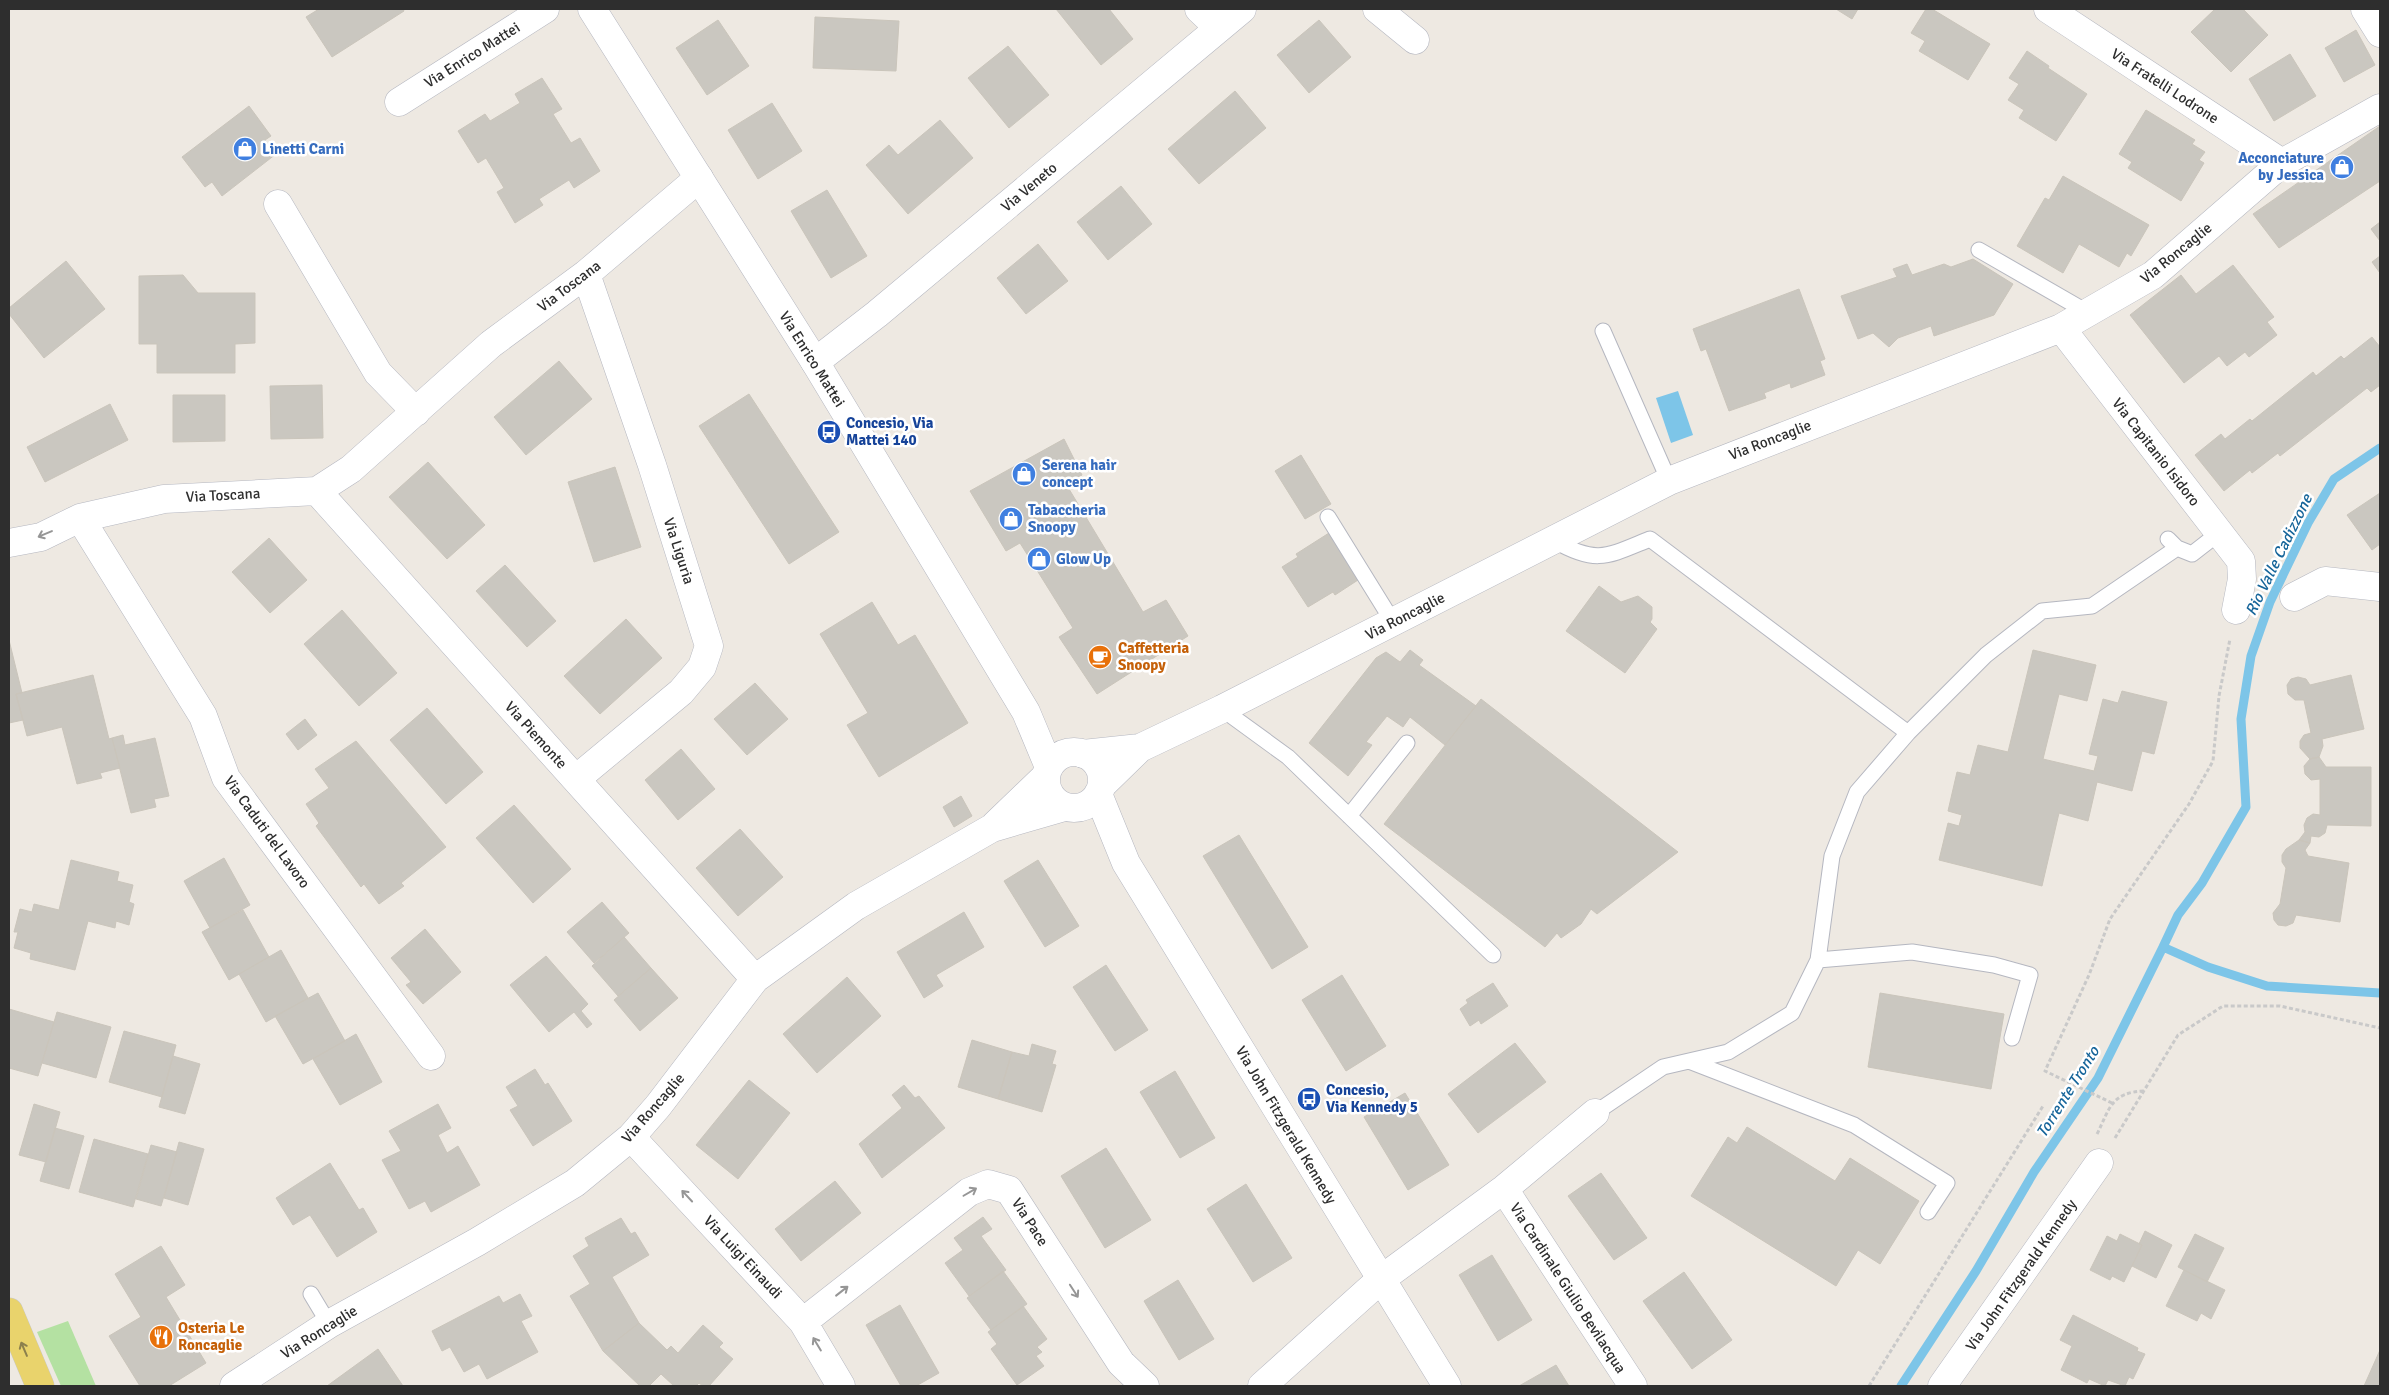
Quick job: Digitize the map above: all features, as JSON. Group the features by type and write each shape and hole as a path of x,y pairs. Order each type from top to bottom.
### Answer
{"main road":[{"path":"9,1312 40,1386"}],"street":[{"name":"Via Enrico Mattei","path":"399,102 545,9"},
{"name":"Via Enrico Mattei","path":"592,9 815,362 1026,712 1056,791"},
{"path":"1199,9 1219,28"},
{"name":"Via Veneto","path":"815,362 877,314 1242,9"},
{"path":"1377,9 1416,40"},
{"name":"Via Fratelli Lodrone","path":"2048,9 2282,164"},
{"path":"2365,9 2380,33"},
{"name":"Via Roncaglie","path":"1091,770 1222,709 1669,481 2061,328 2153,275 2282,164 2380,108"},
{"name":"Via Toscana","path":"9,543 41,537 80,518 164,499 317,491 351,469 491,344 586,274 699,178"},
{"path":"278,204 378,372 416,412"},
{"name":"Via Liguria","path":"576,779 681,692 702,667 709,646 652,465 586,274"},
{"name":"Via Capitanio Isidoro","path":"2061,328 2242,561 2247,580 2236,610"},
{"name":"Via Piemonte","path":"317,491 755,979"},
{"name":"Via Caduti del Lavoro","path":"80,518 127,584 208,713 226,778 431,1056"},
{"path":"2294,597 2325,581 2380,587"},
{"name":"Via Enrico Mattei","path":"1026,712 1091,770"},
{"name":"Via Roncaglie","path":"1091,770 1140,748"},
{"path":"1059,756 1091,770 1088,805 1056,791 1059,756"},
{"name":"Via John Fitzgerald Kennedy","path":"1091,770 1126,863 1380,1280 1447,1386"},
{"name":"Via Roncaglie","path":"234,1386 329,1324 477,1242 574,1183 631,1137 658,1106 755,979 856,906 1056,791"},
{"name":"Via John Fitzgerald Kennedy","path":"1056,791 1126,863"},
{"name":"Via Cardinale Giulio Bevilacqua","path":"1262,1386 1380,1280 1504,1189 1595,1113"},
{"name":"Via Luigi Einaudi","path":"631,1137 803,1322 842,1386"},
{"name":"Via John Fitzgerald Kennedy","path":"1942,1386 2099,1163"},
{"name":"Via Pace","path":"803,1322 969,1192 988,1184 1009,1190 1121,1364 1145,1386"},
{"name":"Via Cardinale Giulio Bevilacqua","path":"1504,1189 1633,1386"}],"lane":[{"path":"1979,250 2087,312"},
{"path":"1603,331 1669,481"},
{"path":"1328,516 1393,622"},
{"path":"1595,1113 1663,1067 1728,1052 1792,1013 1818,960 1832,856 1857,792 1908,732 1986,655 2042,611 2092,606 2173,544 2192,554 2219,533"},
{"path":"1555,540 1574,552 1593,557 1613,554 1650,538 1908,732"},
{"path":"1222,709 1288,757 1494,955"},
{"path":"1349,816 1407,743"},
{"path":"1818,960 1912,952 1994,965 2030,975 2012,1038"},
{"path":"1689,1061 1854,1125 1946,1183 1928,1212"},
{"path":"310,1294 329,1324"}],"path":[{"path":"2145,1091 2128,1092 2112,1103 2068,1084 2045,1071 2089,975 2110,919 2189,804 2213,761 2219,696 2236,610"},
{"path":"2099,1163 2178,1035 2223,1006 2280,1006 2380,1028"},
{"path":"1869,1386 2043,1106"}],"green space":[{"path":"68,1321 96,1386 61,1386 37,1332"}],"water":[{"path":"1678,391 1693,435 1671,443 1656,398"}],"building":[{"path":"319,9 403,9 404,11 332,57 306,17"},
{"path":"1056,9 1109,9 1133,39 1101,65"},
{"path":"1836,9 1858,9 1852,19"},
{"path":"1926,9 1932,9 1990,44 1968,80 1919,51 1925,41 1911,33"},
{"path":"2215,9 2243,9 2268,35 2231,72 2191,32"},
{"path":"815,17 899,21 896,71 813,68"},
{"path":"718,20 749,66 707,95 676,48"},
{"path":"1319,20 1351,57 1309,93 1277,55"},
{"path":"2356,30 2375,65 2344,82 2325,48"},
{"path":"1008,46 1049,95 1009,128 968,78"},
{"path":"2027,51 2049,66 2048,68 2087,94 2056,141 2019,118 2024,110 2008,100 2019,84 2009,78"},
{"path":"2290,54 2316,96 2274,121 2249,79"},
{"path":"542,78 562,109 553,114 571,143 580,138 600,171 574,188 569,180 539,199 543,205 515,223 497,192 504,188 486,158 478,163 458,131 485,114 490,121 520,103 515,94"},
{"path":"1235,91 1266,128 1199,184 1168,149"},
{"path":"772,103 802,151 758,179 728,130"},
{"path":"249,106 271,136 265,140 276,154 222,196 212,182 205,187 182,157"},
{"path":"2146,110 2195,140 2192,144 2205,152 2199,160 2204,163 2181,201 2128,168 2132,162 2119,154"},
{"path":"940,120 973,158 908,214 866,165 889,145 898,155"},
{"path":"2380,126 2380,181 2279,248 2253,214"},
{"path":"2063,176 2149,225 2131,256 2127,253 2119,267 2079,244 2063,273 2017,246 2045,198 2049,200"},
{"path":"1121,186 1152,224 1108,260 1077,222"},
{"path":"827,190 867,256 831,278 791,211"},
{"path":"2380,222 2380,241 2371,229"},
{"path":"1038,244 1068,281 1026,314 997,278"},
{"path":"2380,256 2380,273 2372,262"},
{"path":"1973,259 2013,284 1994,315 1934,336 1931,326 1898,338 1889,347 1873,333 1858,339 1841,296 1897,277 1893,269 1907,264 1912,275 1944,264 1951,267"},
{"path":"66,261 105,309 44,358 9,314 9,308"},
{"path":"2233,265 2274,317 2267,322 2277,335 2249,357 2245,352 2227,366 2219,356 2184,383 2130,315 2181,275 2196,294"},
{"path":"183,275 198,293 255,293 255,343 235,344 235,373 157,373 157,344 139,344 139,276"},
{"path":"1799,289 1825,359 1820,361 1825,375 1791,388 1790,383 1764,393 1766,398 1729,411 1706,349 1701,351 1693,329"},
{"path":"2372,337 2380,347 2380,385 2371,392 2367,388 2280,456 2278,453 2252,473 2250,470 2224,491 2195,455 2221,434 2225,439 2250,419 2252,421 2313,372 2316,376 2341,356 2344,359"},
{"path":"559,361 592,399 526,455 494,417"},
{"path":"322,385 323,438 271,439 270,386"},
{"path":"749,394 839,532 789,564 699,426"},
{"path":"173,395 225,395 225,441 173,442"},
{"path":"110,404 128,440 45,482 27,447"},
{"path":"1064,439 1082,475 1066,484 1143,612 1166,600 1188,636 1097,694 1059,637 1073,628 1020,543 1006,551 970,491"},
{"path":"1301,455 1331,504 1305,519 1275,471"},
{"path":"428,462 485,525 447,559 389,497"},
{"path":"615,467 641,547 594,562 568,482"},
{"path":"2380,493 2380,544 2372,550 2347,515"},
{"path":"1329,533 1358,580 1335,595 1333,592 1308,607 1282,567 1298,557 1296,554"},
{"path":"269,538 307,580 270,613 232,572"},
{"path":"505,565 556,621 527,647 476,591"},
{"path":"1599,586 1621,602 1638,596 1652,607 1652,619 1650,622 1657,629 1625,673 1566,631"},
{"path":"872,602 898,645 915,635 968,723 879,777 847,725 868,713 820,634"},
{"path":"342,610 397,673 359,706 304,644"},
{"path":"626,619 662,658 600,714 564,676"},
{"path":"9,640 22,693 16,694 23,720 9,723"},
{"path":"1410,650 1423,660 1419,665 1476,706 1445,745 1410,717 1403,727 1387,716 1366,742 1372,745 1348,776 1309,743 1376,658 1386,652 1400,662"},
{"path":"2033,650 2096,665 2087,701 2059,694 2043,759 2094,771 2098,756 2089,754 2103,699 2118,703 2122,691 2167,702 2154,754 2142,751 2132,791 2097,782 2088,821 2059,813 2042,886 1939,860 1948,823 1959,826 1962,815 1948,811 1957,772 1970,775 1978,745 2008,752"},
{"path":"93,675 109,739 112,738 120,768 100,773 102,778 77,784 62,727 27,736 16,694"},
{"path":"2351,675 2364,729 2322,739 2323,746 2319,757 2310,759 2300,748 2300,741 2304,735 2311,733 2304,700 2295,700 2288,694 2287,685 2291,679 2298,677 2306,679 2310,685"},
{"path":"755,683 788,719 747,755 714,719"},
{"path":"1481,699 1678,852 1597,914 1591,909 1581,924 1561,938 1557,933 1545,947 1384,824"},
{"path":"427,708 483,772 446,804 390,740"},
{"path":"305,719 317,735 298,750 286,734"},
{"path":"123,735 125,745 155,738 169,796 154,799 156,807 131,813 112,738"},
{"path":"356,741 446,847 401,883 404,886 379,904 364,884 361,887 316,826 319,823 306,804 329,788 315,769"},
{"path":"681,749 715,789 678,820 645,780"},
{"path":"2319,757 2326,767 2371,767 2371,826 2327,825 2325,833 2319,837 2311,836 2310,843 2299,840 2305,832 2304,825 2307,818 2313,814 2320,815 2320,779 2311,780 2305,774 2304,766 2310,759"},
{"path":"961,796 972,816 954,827 943,807"},
{"path":"514,805 571,869 533,903 476,838"},
{"path":"740,829 783,877 738,916 696,868"},
{"path":"1239,835 1308,947 1272,969 1203,856"},
{"path":"2299,840 2310,843 2305,850 2308,856 2349,863 2340,922 2296,915 2293,923 2286,926 2278,925 2274,920 2273,913 2280,904 2286,868 2282,862 2282,855 2286,849"},
{"path":"224,858 250,905 210,928 184,881"},
{"path":"71,860 119,872 117,881 133,885 129,902 134,904 129,925 116,921 115,928 88,921 75,970 30,959 31,953 14,948 18,932 14,932 20,909 32,912 34,904 59,910"},
{"path":"1038,860 1079,926 1045,947 1004,881"},
{"path":"602,902 629,933 594,963 567,932"},
{"path":"243,910 269,957 229,980 202,932"},
{"path":"964,912 984,947 936,975 943,986 924,998 897,952"},
{"path":"425,929 461,972 423,1004 406,985 411,982 391,958"},
{"path":"624,937 651,968 618,996 592,966"},
{"path":"281,950 308,998 266,1022 239,974"},
{"path":"546,956 588,1004 581,1011 592,1024 587,1028 574,1012 549,1032 510,985"},
{"path":"1106,965 1148,1030 1115,1051 1073,987"},
{"path":"651,968 678,998 640,1031 614,1000"},
{"path":"1342,975 1386,1046 1346,1071 1302,1000"},
{"path":"847,977 881,1016 817,1073 783,1034"},
{"path":"1493,983 1508,1006 1481,1024 1479,1020 1470,1026 1460,1009 1468,1003 1466,1000"},
{"path":"318,993 345,1041 303,1064 275,1016"},
{"path":"1880,993 2004,1014 1991,1089 1868,1067"},
{"path":"9,1009 54,1022 38,1076 9,1068"},
{"path":"57,1012 111,1027 96,1078 42,1063"},
{"path":"124,1031 176,1045 162,1097 109,1082"},
{"path":"356,1034 382,1082 340,1105 313,1059"},
{"path":"972,1040 1012,1052 998,1099 958,1087"},
{"path":"1515,1043 1546,1082 1478,1133 1448,1094"},
{"path":"1032,1044 1056,1051 1052,1064 1056,1065 1042,1112 998,1099 1012,1052 1029,1056"},
{"path":"173,1056 200,1064 185,1114 159,1107"},
{"path":"535,1069 545,1085 548,1083 572,1121 533,1146 510,1110 518,1106 506,1087"},
{"path":"1175,1071 1215,1138 1180,1158 1140,1092"},
{"path":"749,1080 790,1113 738,1179 696,1145"},
{"path":"904,1085 915,1098 919,1096 945,1128 882,1178 859,1144 902,1108 892,1095"},
{"path":"1405,1093 1449,1165 1408,1190 1364,1117"},
{"path":"34,1104 60,1112 46,1162 19,1155"},
{"path":"438,1104 451,1128 438,1135 447,1153 458,1146 480,1185 431,1212 425,1201 409,1209 382,1160 401,1151 389,1131"},
{"path":"1747,1127 1835,1181 1850,1158 1919,1201 1880,1264 1858,1250 1836,1286 1691,1196 1728,1137 1737,1143"},
{"path":"55,1128 84,1136 69,1189 40,1181"},
{"path":"94,1139 148,1154 133,1207 79,1192"},
{"path":"179,1142 204,1149 188,1205 164,1198"},
{"path":"151,1145 177,1152 161,1206 136,1199"},
{"path":"1106,1148 1151,1220 1105,1248 1061,1176"},
{"path":"330,1163 359,1210 363,1208 377,1232 337,1257 310,1215 293,1225 276,1198"},
{"path":"1601,1173 1647,1238 1614,1260 1568,1196"},
{"path":"835,1181 861,1213 801,1261 775,1229"},
{"path":"1246,1184 1292,1258 1253,1282 1207,1209"},
{"path":"983,1217 992,1229 981,1236 1006,1270 969,1296 945,1263 963,1250 954,1238"},
{"path":"621,1218 631,1234 635,1232 649,1255 612,1277 639,1323 603,1351 570,1296 590,1284 573,1256 589,1246 585,1238"},
{"path":"2145,1231 2172,1245 2156,1278 2132,1266 2142,1245 2139,1244"},
{"path":"2120,1234 2142,1245 2124,1282 2112,1276 2110,1280 2090,1270 2107,1236 2117,1241"},
{"path":"2195,1234 2224,1248 2207,1282 2178,1267"},
{"path":"161,1246 185,1285 166,1297 206,1363 169,1386 140,1386 109,1336 141,1317 115,1274"},
{"path":"1492,1255 1532,1320 1498,1341 1459,1275"},
{"path":"2184,1270 2225,1290 2211,1319 2201,1313 2197,1321 2166,1306"},
{"path":"1003,1271 1027,1304 991,1330 967,1298"},
{"path":"1684,1272 1732,1340 1692,1369 1643,1301"},
{"path":"1178,1280 1214,1339 1179,1360 1144,1301"},
{"path":"520,1294 532,1316 521,1321 538,1352 487,1379 479,1364 464,1372 450,1347 442,1351 432,1331 499,1296 503,1303"},
{"path":"900,1305 939,1373 916,1386 901,1386 866,1325"},
{"path":"1023,1306 1047,1339 1037,1347 1042,1352 1036,1356 1044,1366 1017,1385 991,1349 997,1344 988,1332"},
{"path":"2073,1315 2138,1348 2137,1351 2145,1354 2133,1379 2129,1377 2125,1386 2108,1380 2105,1386 2089,1379 2087,1383 2061,1370 2072,1346 2060,1340"},
{"path":"639,1323 667,1350 671,1346 678,1353 703,1325 723,1343 719,1347 733,1359 709,1386 703,1386 699,1383 696,1386 674,1386 661,1374 649,1386 640,1386 603,1351"},
{"path":"378,1349 403,1386 327,1386"},
{"path":"2380,1350 2380,1386 2364,1386"},
{"path":"1556,1365 1569,1386 1519,1386"}],"waterway":[{"name":"Rio Valle Cadizzone","path":"2163,947 2178,915 2202,883 2246,807 2241,719 2251,656 2270,602 2308,523 2334,479 2380,448"},
{"name":"Torrente Tronto","path":"1901,1386 1976,1271 2034,1172 2098,1078 2163,947 2208,967 2267,986 2380,993"}],"place":[{"name":"Linetti Carni","path":"245,149"},
{"name":"Acconciature by Jessica","path":"2342,167"},
{"name":"Concesio, Via Mattei 140","path":"829,432"},
{"name":"Serena hair concept","path":"1024,474"},
{"name":"Tabaccheria Snoopy","path":"1011,519"},
{"name":"Glow Up","path":"1039,559"},
{"name":"Caffetteria Snoopy","path":"1100,657"},
{"name":"Concesio, Via Kennedy 5","path":"1309,1099"},
{"name":"Osteria Le Roncaglie","path":"161,1337"}]}
